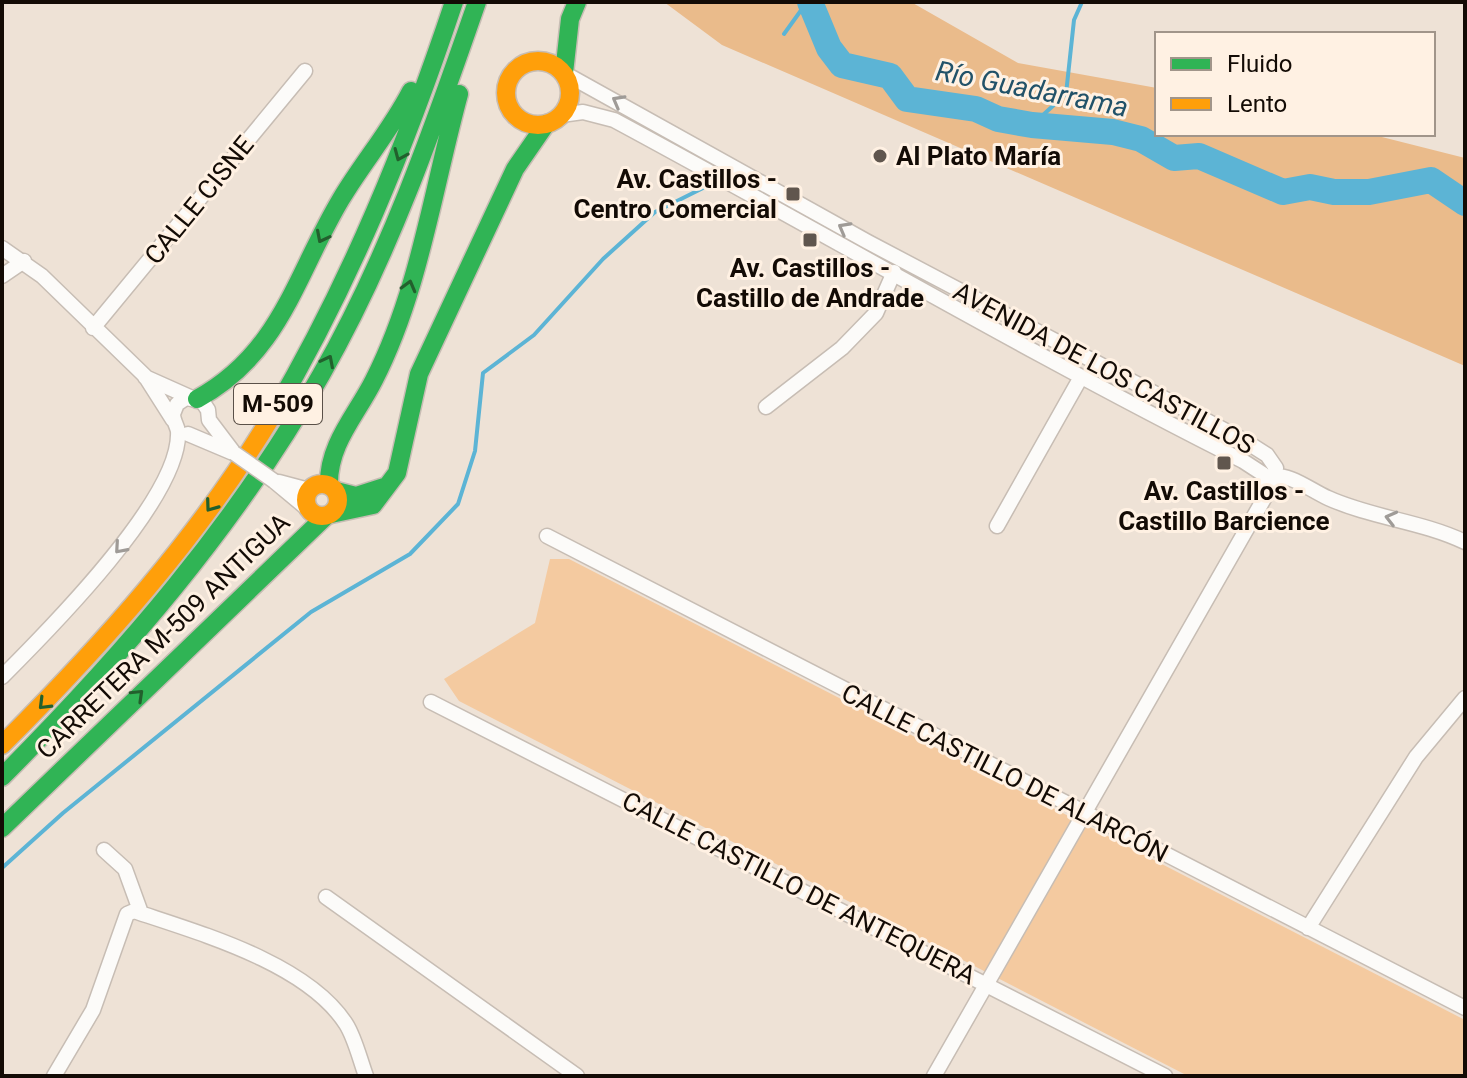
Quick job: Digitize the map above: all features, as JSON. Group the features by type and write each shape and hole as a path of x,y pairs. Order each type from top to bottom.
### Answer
{"main road":[{"name":"M-509","path":"2,745 123,618 213,504 260,434 339,295 410,130 454,2"},
{"name":"M-509","path":"2,777 71,709 192,565 226,521 320,377 387,241 476,4"},
{"path":"390,484 371,494 356,496 333,488 320,484 309,490 306,503 322,514 338,504 333,488 332,447 362,404 402,313 477,35 476,4"},
{"path":"573,11 564,73 570,95 553,120 520,120 508,105 506,85 517,68 538,60 573,11"},
{"path":"194,398 222,388 245,370 286,307 341,200 401,113 423,64 446,26"},
{"path":"538,60 552,64 564,73"},
{"name":"CARRETERA M-509 ANTIGUA","path":"515,169 520,120"},
{"name":"CARRETERA M-509 ANTIGUA","path":"2,828 322,514 358,511 373,505 390,484 404,449 419,374 515,169 553,120"}],"street":[{"name":"CALLE CISNE","path":"93,328 305,71"},
{"name":"AVENIDA DE LOS CASTILLOS","path":"564,73 868,242 1245,441 1273,462 1265,496 934,1076"},
{"name":"AVENIDA DE LOS CASTILLOS","path":"553,120 583,112 614,120 1081,377 1270,477"},
{"path":"2,248 24,261 145,376 180,428 234,453 322,514"},
{"path":"2,276 24,261"},
{"path":"766,407 842,348 876,313 894,272"},
{"path":"145,376 194,398 208,410 209,420 234,453"},
{"path":"997,526 1081,377"},
{"path":"2,677 59,619 130,536 155,497 180,428 177,404 194,398"},
{"path":"180,428 201,431 209,420"},
{"path":"1270,477 1350,507 1427,527 1465,542"},
{"path":"274,481 309,490"},
{"name":"CALLE CASTILLO DE ALARCÓN","path":"547,536 1082,814 1465,1008"},
{"path":"1308,928 1416,757 1465,698"},
{"name":"CALLE CASTILLO DE ANTEQUERA","path":"431,702 1165,1076"},
{"path":"104,850 125,869 141,913"},
{"path":"326,897 577,1076"},
{"path":"54,1076 93,1010 127,914 141,913 221,942 305,982 346,1024 366,1076"}],"shaded area":[{"path":"664,2 911,2 1018,63 1155,88 1155,136 1378,136 1465,158 1465,366 722,45"},
{"path":"550,559 569,559 1465,1020 1465,1076 1188,1076 459,701 444,679 535,623"}],"waterway":[{"path":"784,34 807,2"},
{"name":"Río Guadarrama","path":"810,2 829,48 842,65 890,76 907,99 976,109 998,119 1032,125 1113,132 1141,139 1174,158 1199,156 1283,192 1310,187 1334,192 1369,192 1431,180 1465,203"},
{"path":"1032,125 1066,94 1074,20 1082,2"},
{"path":"2,868 63,813 311,612 410,554 458,504 475,451 483,373 534,335 603,259 655,212 705,187"}],"traffic: fast":[{"path":"273,414 327,315 374,213 416,109 454,2"},
{"path":"2,777 134,636 215,536 288,430 345,331 388,239 426,145 477,2"},
{"path":"564,73 570,19 577,2"},
{"path":"197,399 225,380 267,336 341,199 411,91"},
{"path":"329,485 338,443 374,380 403,312 424,240 459,94"},
{"path":"331,514 373,505 397,473 419,374 515,169 546,124"},
{"path":"336,491 356,496 387,486"},
{"path":"2,828 326,516"}],"traffic: slow":[{"path":"538,61 550,63 561,70 568,81 570,93 568,105 561,116 550,123 538,125 526,123 515,116 508,105 506,93 508,81 515,70 526,63 538,61"},
{"path":"2,745 77,668 148,588 214,503 273,414"},
{"path":"322,484 334,488 338,500 334,512 322,516 310,512 306,500 310,488 322,484"}],"place":[{"name":"Al Plato María","path":"880,156"},
{"name":"Av. Castillos - Centro Comercial","path":"793,194"},
{"name":"Av. Castillos - Castillo de Andrade","path":"810,240"},
{"name":"Av. Castillos - Castillo Barcience","path":"1224,463"}]}
